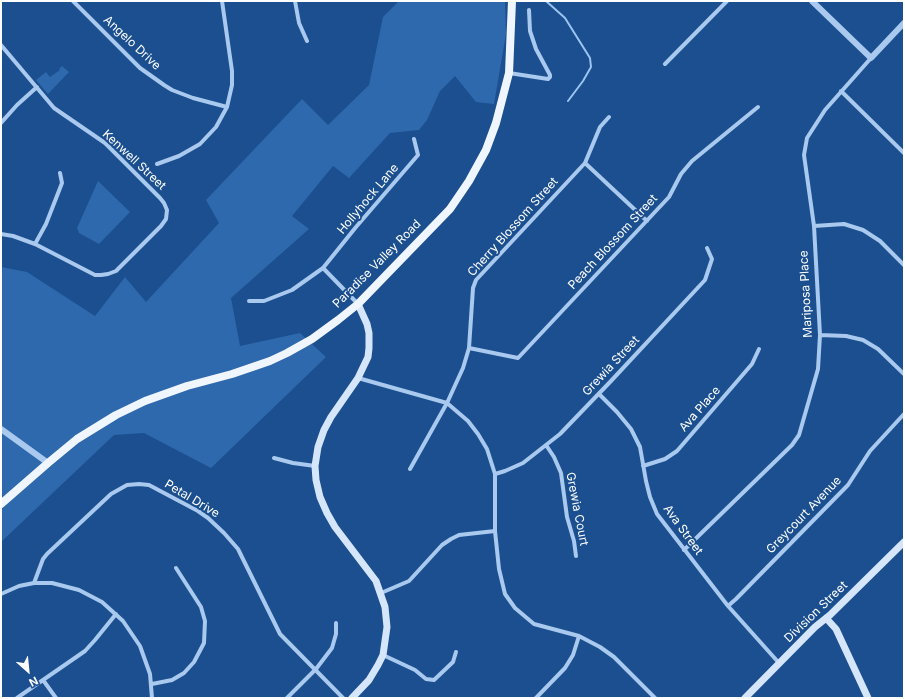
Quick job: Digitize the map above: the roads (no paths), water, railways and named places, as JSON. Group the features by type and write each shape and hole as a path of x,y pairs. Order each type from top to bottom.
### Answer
{"main road":[{"name":"Paradise Valley Road","path":"1,504 77,439 116,416 145,402 187,386 232,374 288,353 312,339 358,304 450,209 469,181 486,150 496,123 509,73 512,1"},
{"path":"352,698 369,680 383,655 387,622 385,607 376,581 370,571 335,527 327,513 320,497 314,466 318,447 324,430 331,417 358,378 368,356 369,333 367,324 358,304"},
{"name":"Division Street","path":"745,698 815,627 904,542"},
{"path":"826,618 836,629 868,698"}],"street":[{"name":"Angelo Drive","path":"73,1 140,68 164,85 192,98 227,107"},
{"path":"157,164 180,156 200,144 216,127 227,107 232,85 232,71 222,1"},
{"path":"295,1 299,23 307,41"},
{"path":"665,64 727,1"},
{"path":"812,1 871,58"},
{"path":"509,73 548,79 550,77 536,49 530,31 529,10"},
{"name":"Mariposa Place","path":"684,550 792,445 799,435 818,369 820,335 814,226 804,155 807,138 825,110 841,91 904,24"},
{"name":"Kenwell Street","path":"1,45 54,108 105,143 160,198 164,203 166,210 166,219 161,226 116,271 108,274 95,275 35,244 13,236 1,234"},
{"path":"1,123 17,105 37,87"},
{"path":"841,91 904,153"},
{"name":"Peach Blossom Street","path":"469,348 518,358 669,197 681,174 692,161 758,107"},
{"name":"Cherry Blossom Street","path":"410,469 446,402 462,368 469,348 473,288 476,280 584,163 600,127 609,117"},
{"name":"Hollyhock Lane","path":"249,301 264,301 292,290 323,268 356,226 418,155 414,139"},
{"path":"584,163 647,221"},
{"path":"35,244 46,224 62,183 60,173"},
{"path":"814,226 844,224 863,230 880,241 904,265"},
{"name":"Grewia Street","path":"495,474 523,463 560,434 599,394 705,280 710,269 712,259 707,248"},
{"path":"323,268 358,304"},
{"path":"820,335 846,336 863,340 878,349 904,374"},
{"name":"Ava Place","path":"644,466 665,459 677,451 752,364 759,349"},
{"path":"358,378 446,402 468,421 478,434 487,450 495,474 495,531 499,569 505,594 515,608 534,624 579,636 600,647 614,657 655,698"},
{"name":"Ava Street","path":"599,394 631,429 640,446 650,497 657,514 728,606 779,663"},
{"name":"Greycourt Avenue","path":"728,606 848,485 870,451 904,414"},
{"path":"1,429 48,463"},
{"name":"Grewia Court","path":"546,445 554,457 561,473 567,517 574,541 576,556"},
{"path":"274,458 314,466"},
{"name":"Petal Drive","path":"34,583 47,554 111,494 127,485 149,485 203,515 224,533 238,549 280,634 344,698"},
{"path":"381,593 409,581 442,545 452,538 459,535 495,531"},
{"path":"152,684 172,680 184,673 194,662 204,642 205,621 201,606 176,568"},
{"path":"1,594 19,586 34,583 52,583 79,590 99,600 116,614 129,629 140,646 148,664 152,684 152,698"},
{"path":"17,698 84,651 116,614"},
{"path":"287,698 316,669 332,648 336,634 336,623"},
{"path":"536,698 564,668 573,655 579,636"},
{"path":"383,655 415,670 426,679 434,680 453,662 456,652"},
{"path":"43,680 56,698"}],"waterway":[{"path":"546,1 565,18 590,58 591,67 583,81 568,101"}]}
